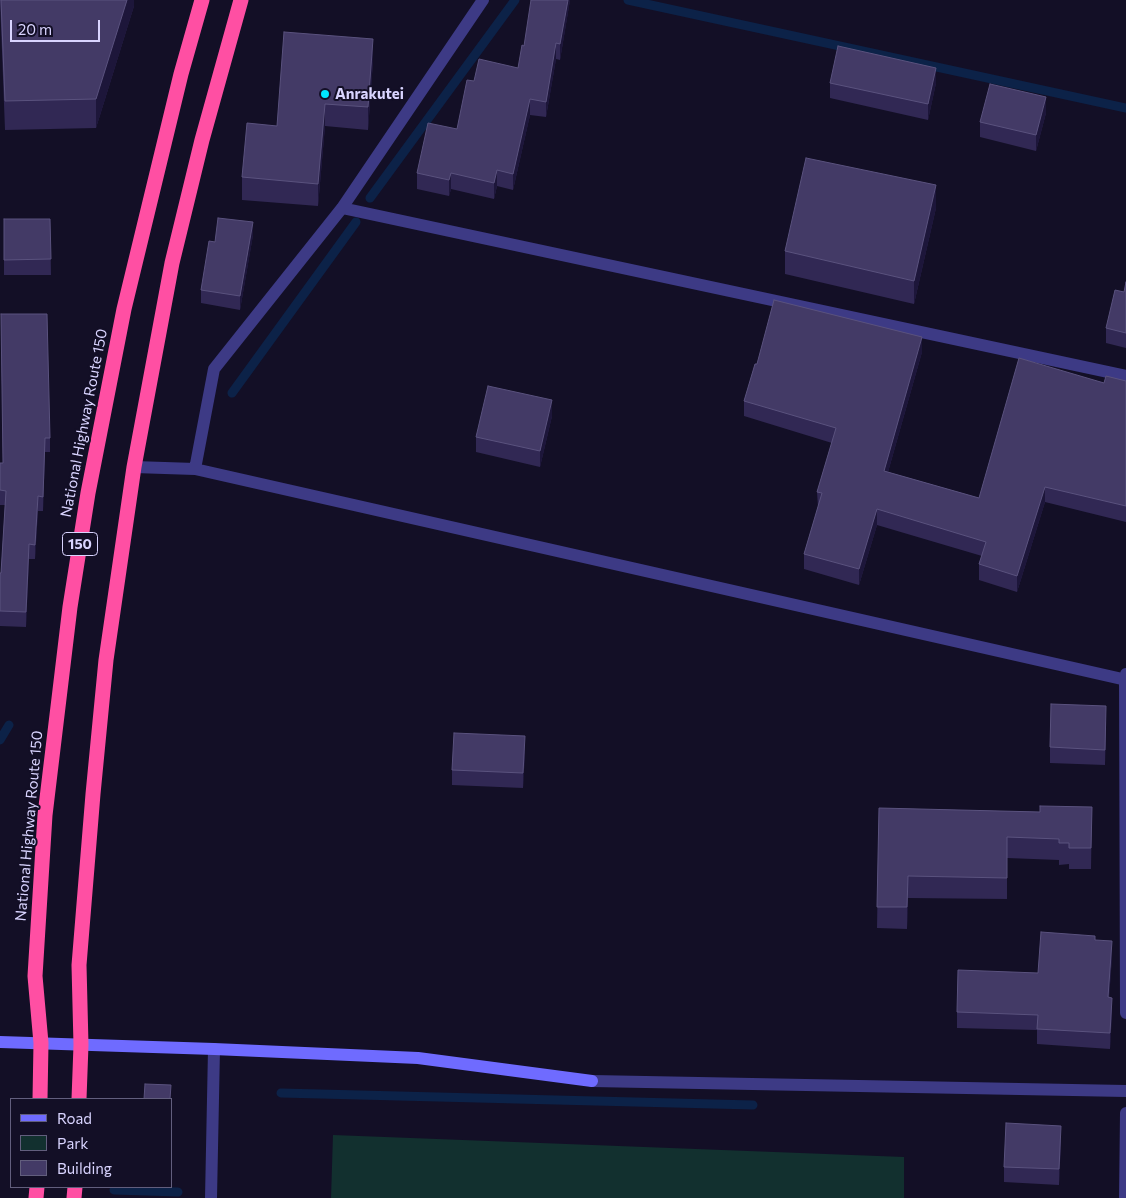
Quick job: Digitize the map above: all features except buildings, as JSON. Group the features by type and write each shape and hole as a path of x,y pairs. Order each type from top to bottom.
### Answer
{"highway":[{"name":"National Highway Route 150","path":"40,1098 41,1043 34,976 45,815 70,607 88,493 124,309 179,84 202,0"},
{"path":"78,1098 81,1045 80,965 93,794 106,660 134,467 172,263 202,140 241,0"}],"street":[{"path":"195,469 214,369 342,208 483,0"},
{"path":"342,208 1126,376"},
{"path":"134,467 195,469 1126,678 1126,1013"},
{"path":"0,1042 418,1058 592,1081 1126,1091"},
{"path":"211,1198 214,1049"},
{"path":"1125,1198 1126,1113"}],"green space":[{"path":"333,1135 904,1157 904,1198 331,1198"}],"waterway":[{"path":"370,198 515,0"},
{"path":"628,0 1126,108"},
{"path":"232,393 356,222"},
{"path":"0,740 9,725"},
{"path":"281,1093 753,1105"},
{"path":"114,1190 178,1192"}],"place":[{"name":"Anrakutei","path":"325,94"}]}
